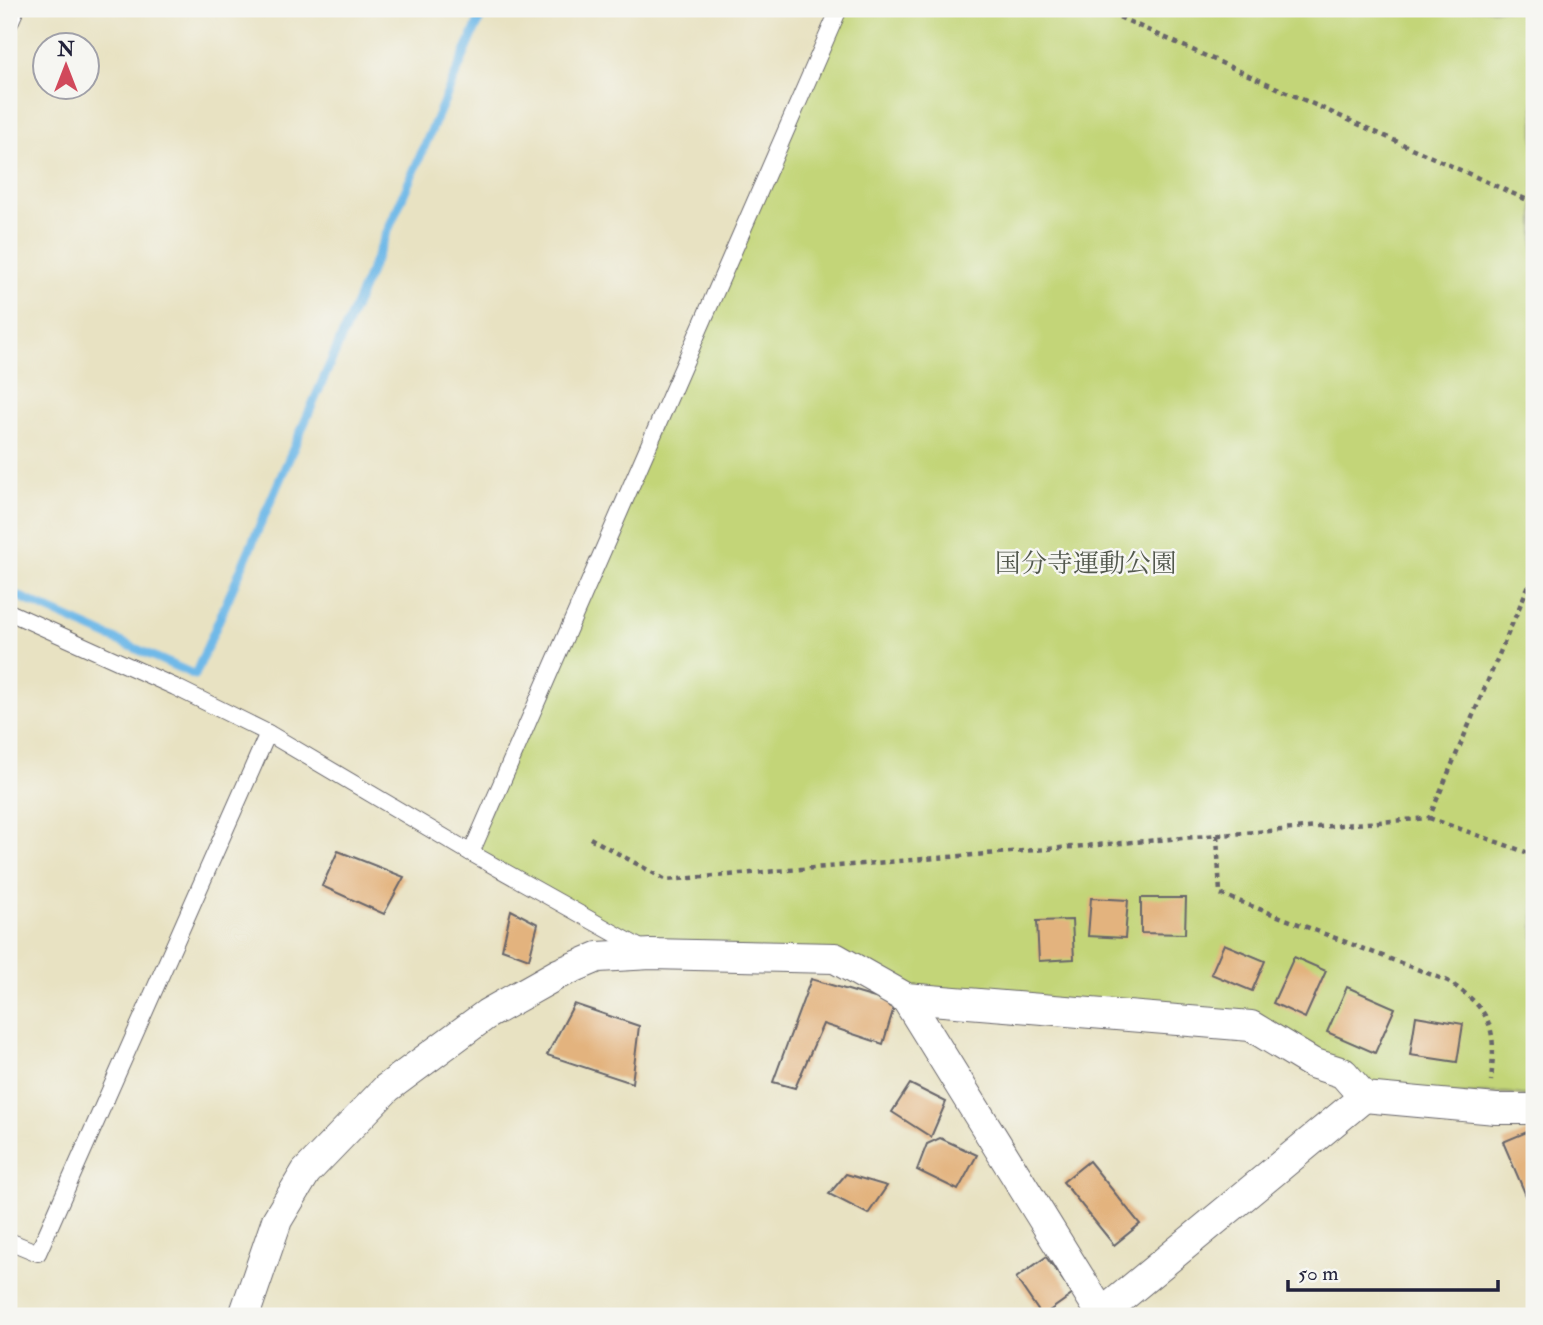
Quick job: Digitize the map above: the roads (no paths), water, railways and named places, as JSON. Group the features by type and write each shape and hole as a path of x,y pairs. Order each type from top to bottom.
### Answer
{"street":[{"path":"244,1316 277,1220 306,1172 387,1088 486,1014 558,974 598,957 651,954 835,958 906,998 1251,1026 1312,1063 1343,1073 1364,1097 1496,1109 1534,1109"},
{"path":"906,998 1101,1315 1364,1097"}],"lane":[{"path":"9,25 16,9"},
{"path":"471,853 839,9"},
{"path":"9,612 175,687 268,733 471,853 651,954"},
{"path":"9,1241 38,1254 268,733"}],"waterway":[{"path":"9,592 195,675 484,9"}],"park label":[{"name":"国分寺運動公園","path":"1086,563"}]}
